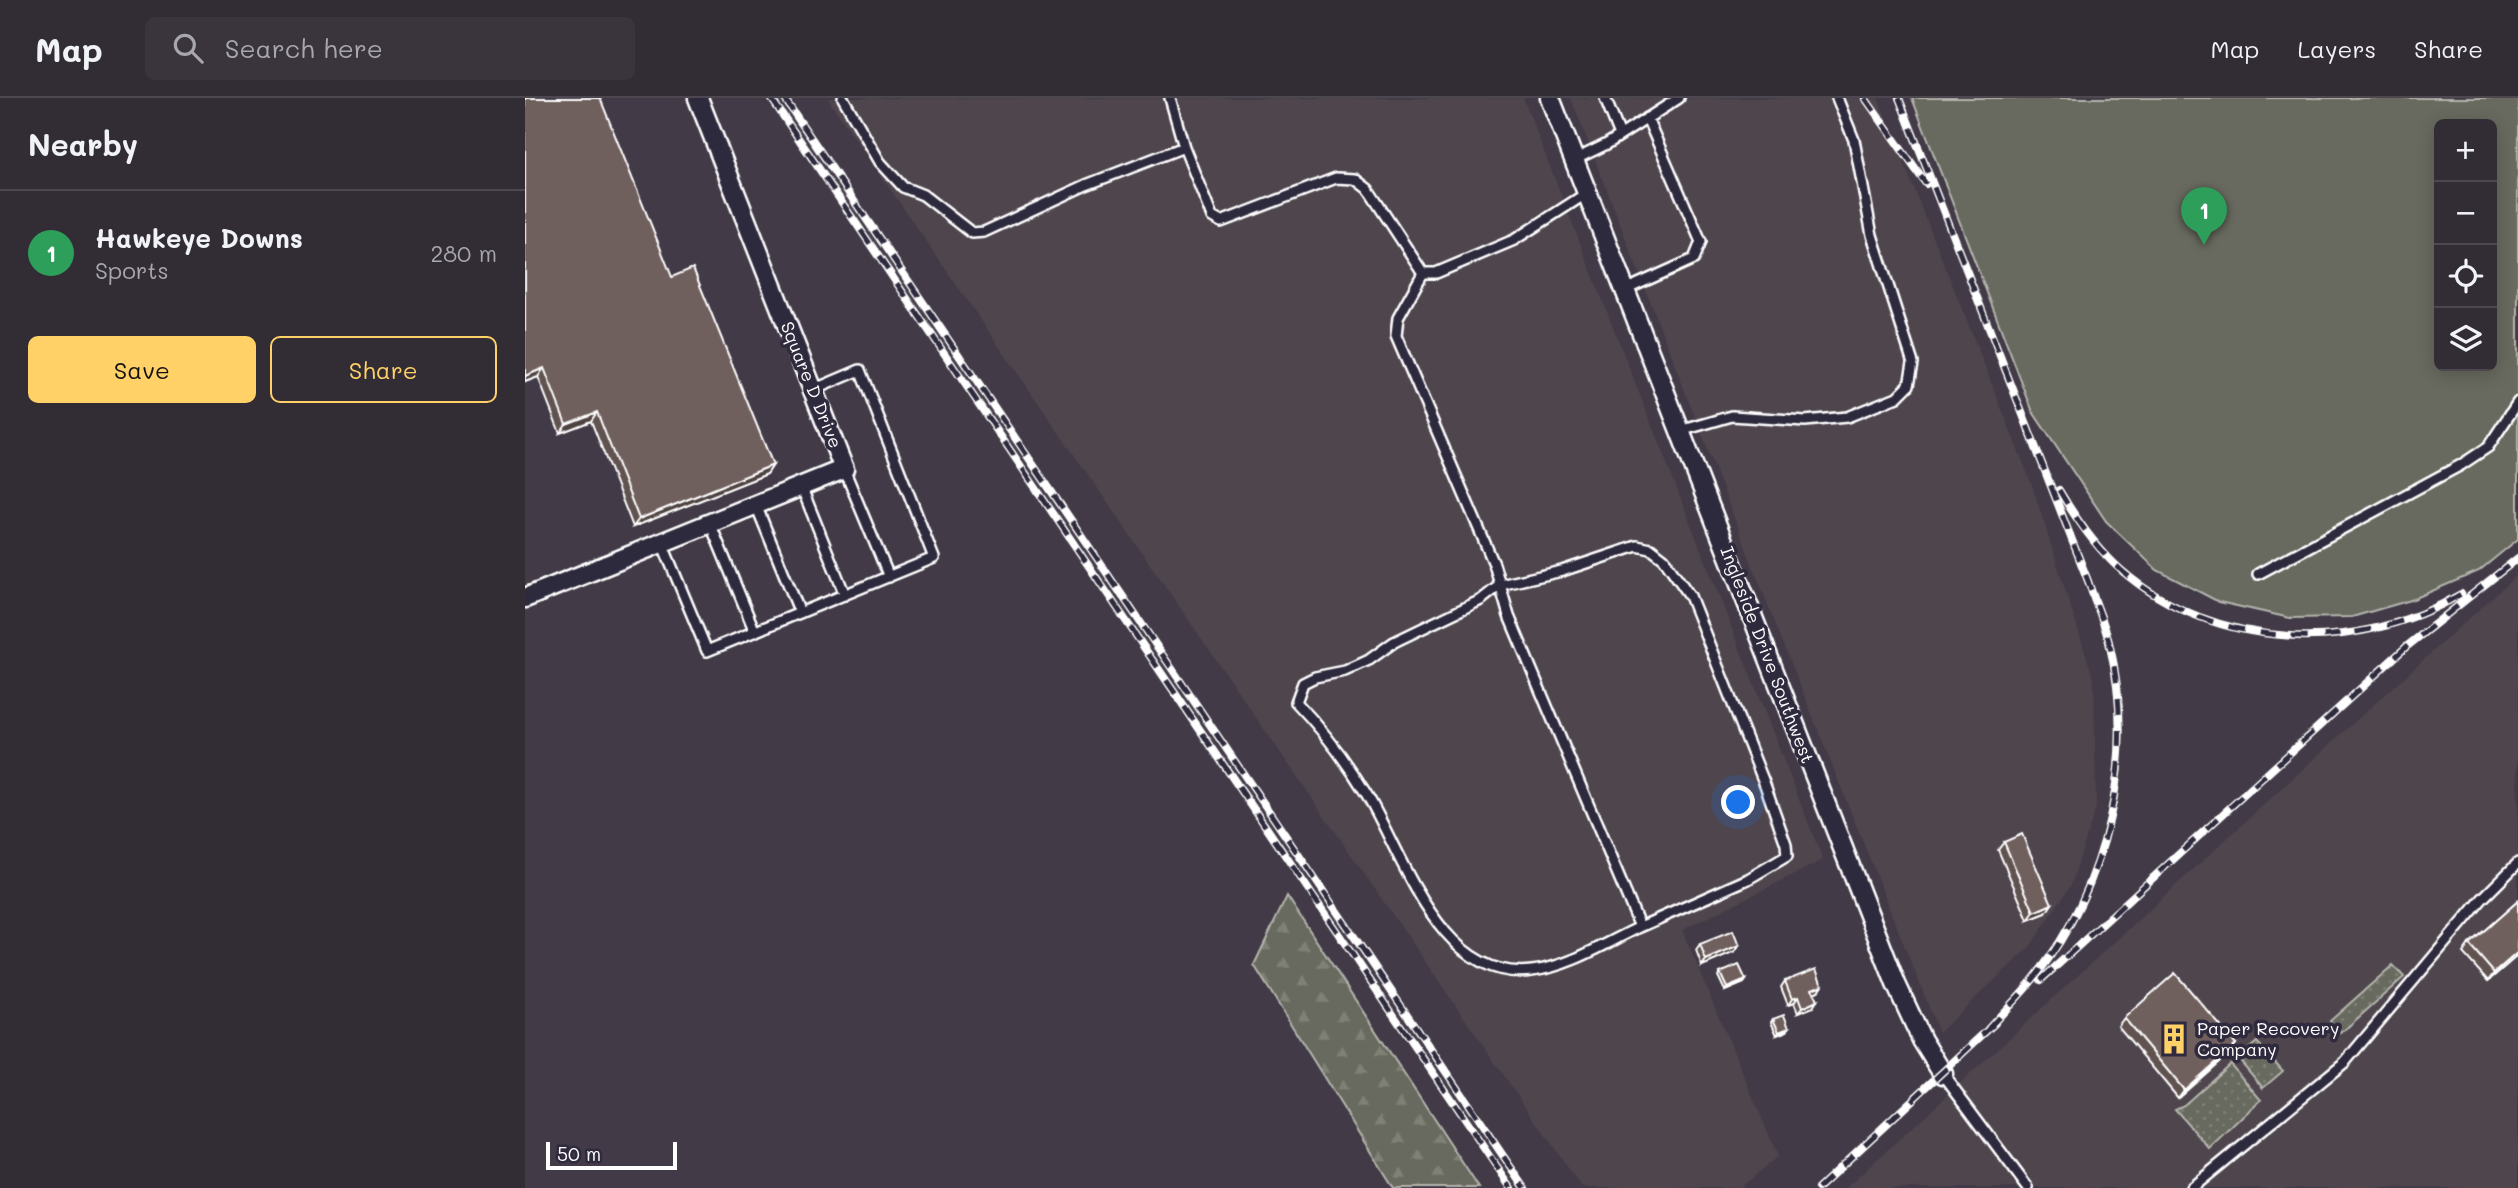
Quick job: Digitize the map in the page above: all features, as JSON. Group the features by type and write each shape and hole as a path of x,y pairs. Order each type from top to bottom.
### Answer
{"street":[{"name":"Square D Drive","path":"525,598 844,469 698,98"},
{"name":"Ingleside Drive Southwest","path":"1550,98 1896,984 1922,1040 1943,1074"}],"lane":[{"path":"843,98 880,162 903,187 923,195 972,233 984,232 1086,185 1184,147"},
{"path":"1170,98 1184,147 1212,217 1221,222 1336,178 1355,179 1368,189 1423,273"},
{"path":"1605,98 1620,135"},
{"path":"1574,160 1679,98"},
{"path":"1680,431 1732,416 1805,421 1847,417 1897,397 1909,385 1913,363 1872,235 1854,140 1837,98"},
{"path":"1625,290 1694,259 1701,242 1647,118"},
{"path":"1423,273 1436,272 1514,240 1587,192"},
{"path":"1423,273 1398,318 1396,336 1494,564 1509,616 1640,928"},
{"path":"662,543 706,651 934,558 859,370 813,390"},
{"path":"2258,574 2461,465 2488,447 2518,402"},
{"path":"844,469 888,577"},
{"path":"801,486 845,595"},
{"path":"756,505 800,613"},
{"path":"710,523 755,632"},
{"path":"1637,547 1651,549 1664,559 1690,596 1765,785 1786,844 1787,856 1748,879 1640,928 1555,966 1529,972 1497,967 1469,954 1447,935 1410,879 1369,798 1341,754 1296,702 1303,683 1315,677 1345,671 1369,660 1394,642 1481,600 1500,585 1562,570 1637,547"},
{"path":"2191,1188 2345,1062 2482,899 2518,863"},
{"name":"Ingleside Drive Southwest","path":"1943,1074 2028,1188"}],"shaded area":[{"path":"827,98 1523,98 1823,860 1682,930 1778,1156 1739,1188 1582,1188"},
{"path":"1571,98 1878,98 2032,485 2094,680 2096,807 2071,885 2030,947 1939,1032 1768,605"},
{"path":"2518,574 2518,1188 1846,1188 2316,757"}],"green space":[{"path":"1912,98 2518,98 2518,539 2479,571 2411,600 2352,617 2290,618 2219,602 2157,570 2106,521 2033,412"},
{"path":"1287,896 1479,1188 1393,1188 1254,965"},
{"path":"2393,965 2404,977 2341,1033 2330,1021"},
{"path":"2257,1042 2283,1071 2263,1088 2238,1058"},
{"path":"2230,1064 2261,1100 2210,1149 2175,1109 2184,1105"}],"building":[{"path":"525,98 600,98 672,277 693,268 773,465 639,519 597,412 566,424 544,368 525,376"},
{"path":"2022,834 2052,904 2034,912 2004,842"},
{"path":"2518,901 2518,952 2494,973 2469,944"},
{"path":"1733,931 1739,946 1706,960 1700,944"},
{"path":"1739,965 1746,980 1727,988 1720,973"},
{"path":"1816,969 1822,985 1812,989 1817,1001 1802,1008 1798,997 1792,999 1785,981"},
{"name":"Paper Recovery Company","path":"2175,973 2236,1044 2184,1090 2124,1018"},
{"path":"1784,1015 1789,1028 1779,1032 1773,1019"}],"railway":[{"path":"771,98 1511,1188"},
{"path":"784,98 1525,1188"},
{"path":"1865,98 1926,184"},
{"path":"1899,98 2088,581 2107,634 2117,685 2120,730 2117,774 2110,818 2098,861 2081,902 2060,941 2030,984 1988,1029"},
{"path":"2059,490 2087,532 2121,570 2158,597 2199,617 2242,630 2287,636 2332,635 2377,628 2420,614 2461,594"},
{"path":"2041,980 2406,647 2518,558"},
{"path":"1818,1188 1995,1023"}],"place":[{"name":"Hawkeye Downs","path":"2204,245"},
{"name":"Paper Recovery Company","path":"2174,1039"}]}
